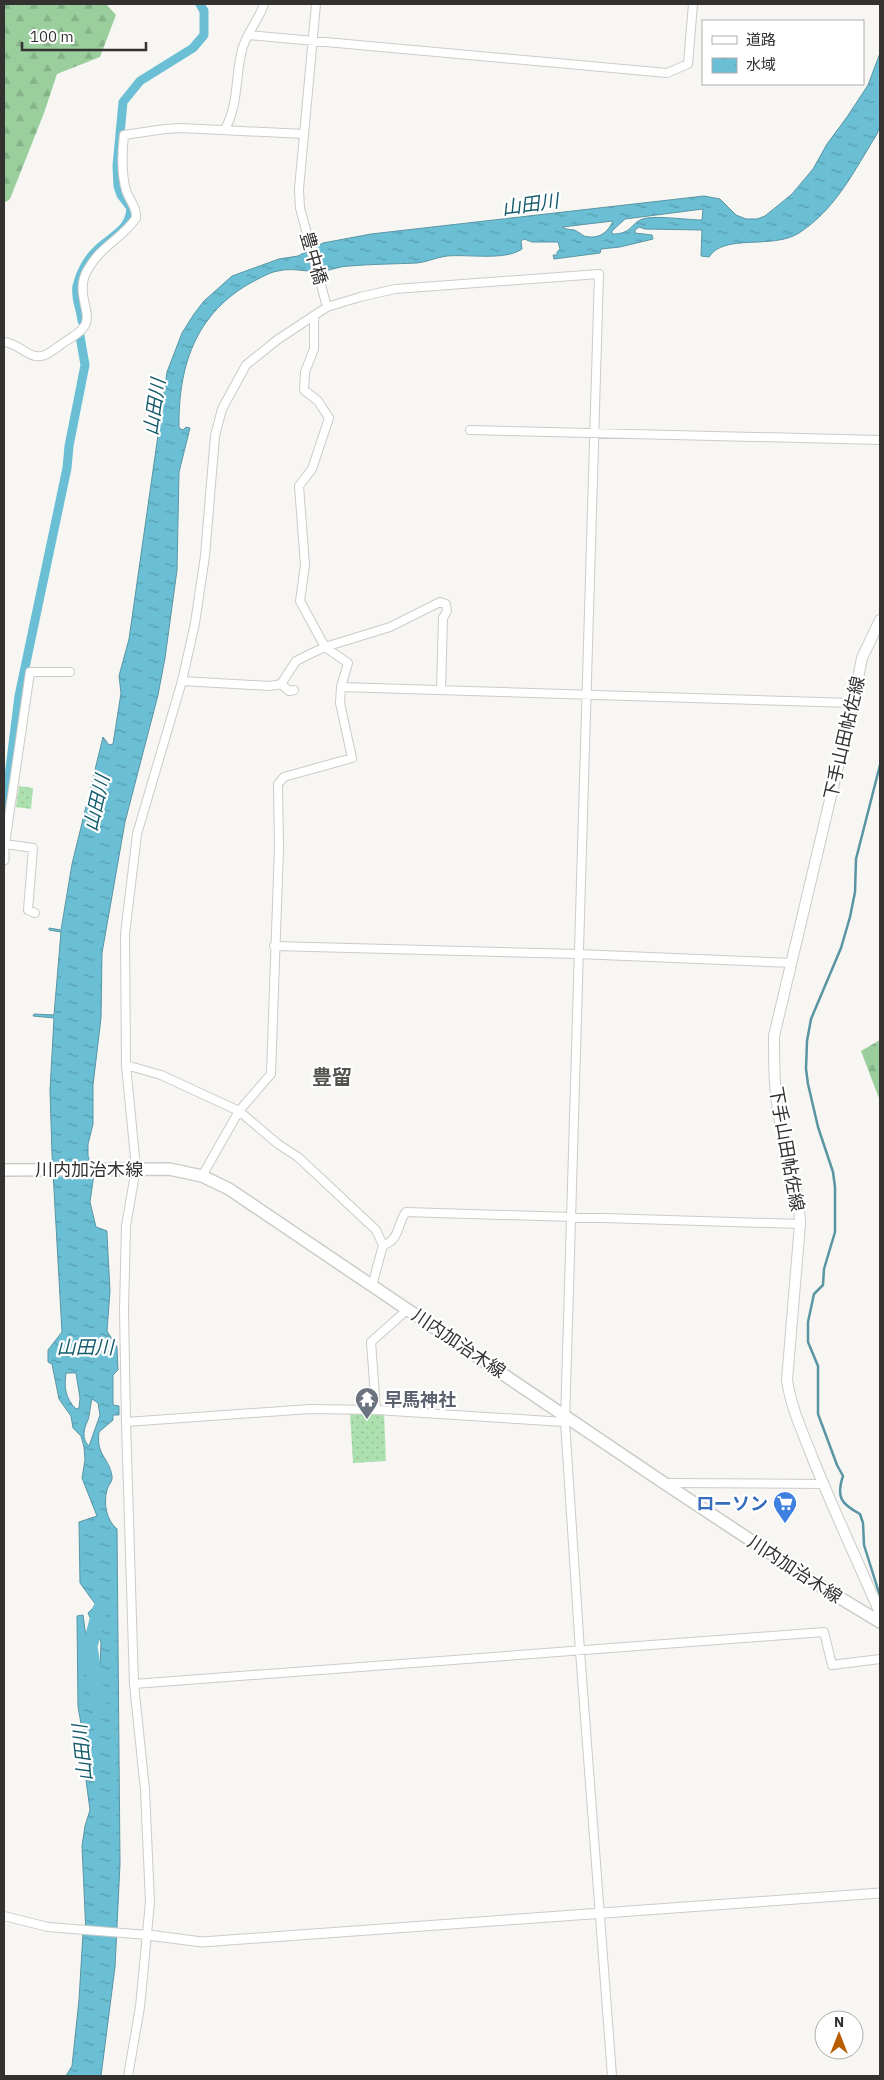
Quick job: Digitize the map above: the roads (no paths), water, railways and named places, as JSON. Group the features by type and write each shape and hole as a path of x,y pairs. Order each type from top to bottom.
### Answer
{"main road":[{"name":"下手山田帖佐線","path":"880,620 862,658 774,1036 774,1058 780,1120 796,1187 800,1224 787,1380 792,1406 823,1484 880,1613"},
{"name":"川内加治木線","path":"4,1170 169,1169 202,1176 229,1190 408,1309 565,1419 817,1584 880,1622"}],"street":[{"path":"225,129 234,106 239,63 243,47 264,4"},
{"name":"豊中橋","path":"316,4 299,189 301,214 326,304"},
{"path":"249,35 312,39 667,73 688,64 693,4"},
{"path":"4,342 15,345 35,356 48,354 83,330 88,323 81,284 86,272 98,253 124,233 136,218 135,205 126,192 124,180 122,158 124,135 165,129 225,129 304,134"},
{"path":"128,2076 140,2007 144,1935 150,1902 145,1790 134,1684 126,1422 124,1309 126,1226 134,1169 126,1065 125,934 137,834 182,681 195,623 206,556 215,436 222,409 246,365 278,340 314,316 326,304 395,289 599,274 565,1419 580,1651 612,2076"},
{"path":"202,1176 239,1112 271,1074 278,848 278,784 284,777 352,758 340,703 348,663 325,647 300,601 305,565 299,486 312,469 329,418 318,401 304,390 305,372 314,349 314,316"},
{"path":"470,430 880,440"},
{"path":"182,681 270,686 281,684 296,661 325,647 390,627 440,602 446,604 447,611 443,618 441,690"},
{"path":"4,860 4,844 30,672 70,672"},
{"path":"281,684 288,691 294,690"},
{"path":"342,687 853,703"},
{"path":"4,844 32,848 28,910 35,913"},
{"path":"274,946 578,954 792,963"},
{"path":"126,1065 161,1075 239,1112 278,1144 298,1157 376,1230 381,1237 383,1245 372,1286"},
{"path":"383,1245 388,1244 396,1236 406,1212 800,1224"},
{"path":"376,1410 371,1342 408,1309"},
{"path":"126,1422 310,1410 376,1410 565,1419"},
{"path":"664,1484 823,1484"},
{"path":"134,1684 824,1632 832,1665 880,1659"},
{"path":"4,1916 48,1927 202,1942 880,1893"}],"water":[{"name":"山田川","path":"880,53 880,126 877,134 852,175 824,213 799,233 788,238 776,241 737,243 716,250 709,257 701,256 702,230 645,229 639,227 635,230 635,233 652,235 653,239 620,247 601,249 600,253 554,259 553,255 557,255 560,249 558,242 532,242 524,239 521,241 522,249 506,255 447,256 417,263 346,266 317,271 275,271 239,290 221,305 207,321 188,359 180,404 179,428 183,430 186,427 190,428 179,472 177,570 158,695 125,822 102,953 101,1018 93,1085 93,1124 88,1144 88,1156 94,1174 90,1202 96,1227 107,1231 110,1291 107,1331 117,1347 118,1370 113,1375 113,1405 119,1406 119,1415 113,1415 113,1420 99,1432 99,1446 112,1476 105,1501 111,1522 117,1529 120,1864 115,1967 101,2076 66,2076 72,2066 79,2000 83,1933 86,1934 82,1846 90,1810 86,1780 87,1756 78,1707 77,1616 83,1615 93,1687 97,1692 101,1642 88,1613 96,1605 80,1583 79,1522 97,1516 82,1478 85,1460 84,1447 81,1436 73,1428 71,1416 59,1399 52,1364 48,1362 48,1350 62,1332 50,1090 54,1018 33,1016 34,1014 54,1015 61,932 49,930 49,928 61,930 72,864 103,737 109,745 113,744 121,693 119,676 129,639 167,372 182,333 204,301 232,276 279,259 298,256 323,243 371,234 704,196 720,199 736,215 746,219 757,219 765,216 792,194 813,169 827,144 868,85","holes":["703,209 702,220 648,218 639,221 624,232 612,234 612,231 625,219","613,221 606,232 594,237 584,236 575,230 562,227","66,1373 76,1373 80,1398 79,1408 76,1409 67,1396","92,1399 98,1403 100,1415 89,1446 86,1443 84,1433"]}],"waterway":[{"path":"82,321 77,300 77,286 82,271 94,253 120,232 130,216 131,208 121,195 118,186 117,166 123,102 140,81 193,48 204,35 204,11 200,4"},
{"path":"4,816 19,696 67,468 69,446 85,365 80,336"},
{"path":"880,765 856,859 855,892 850,917 841,948 811,1019 807,1041 806,1069 818,1127 833,1172 835,1187 835,1232 824,1269 823,1285 814,1294 808,1322 808,1342 818,1366 818,1414 843,1476 840,1495 848,1507 860,1514 863,1523 864,1545 880,1596"},
{"name":"山田川","path":"100,1609 90,1646 100,1712"}],"place":[{"name":"早馬神社","path":"367,1420"},
{"name":"ローソン","path":"785,1524"}],"district":[{"name":"豊留","path":"332,1076"}]}
